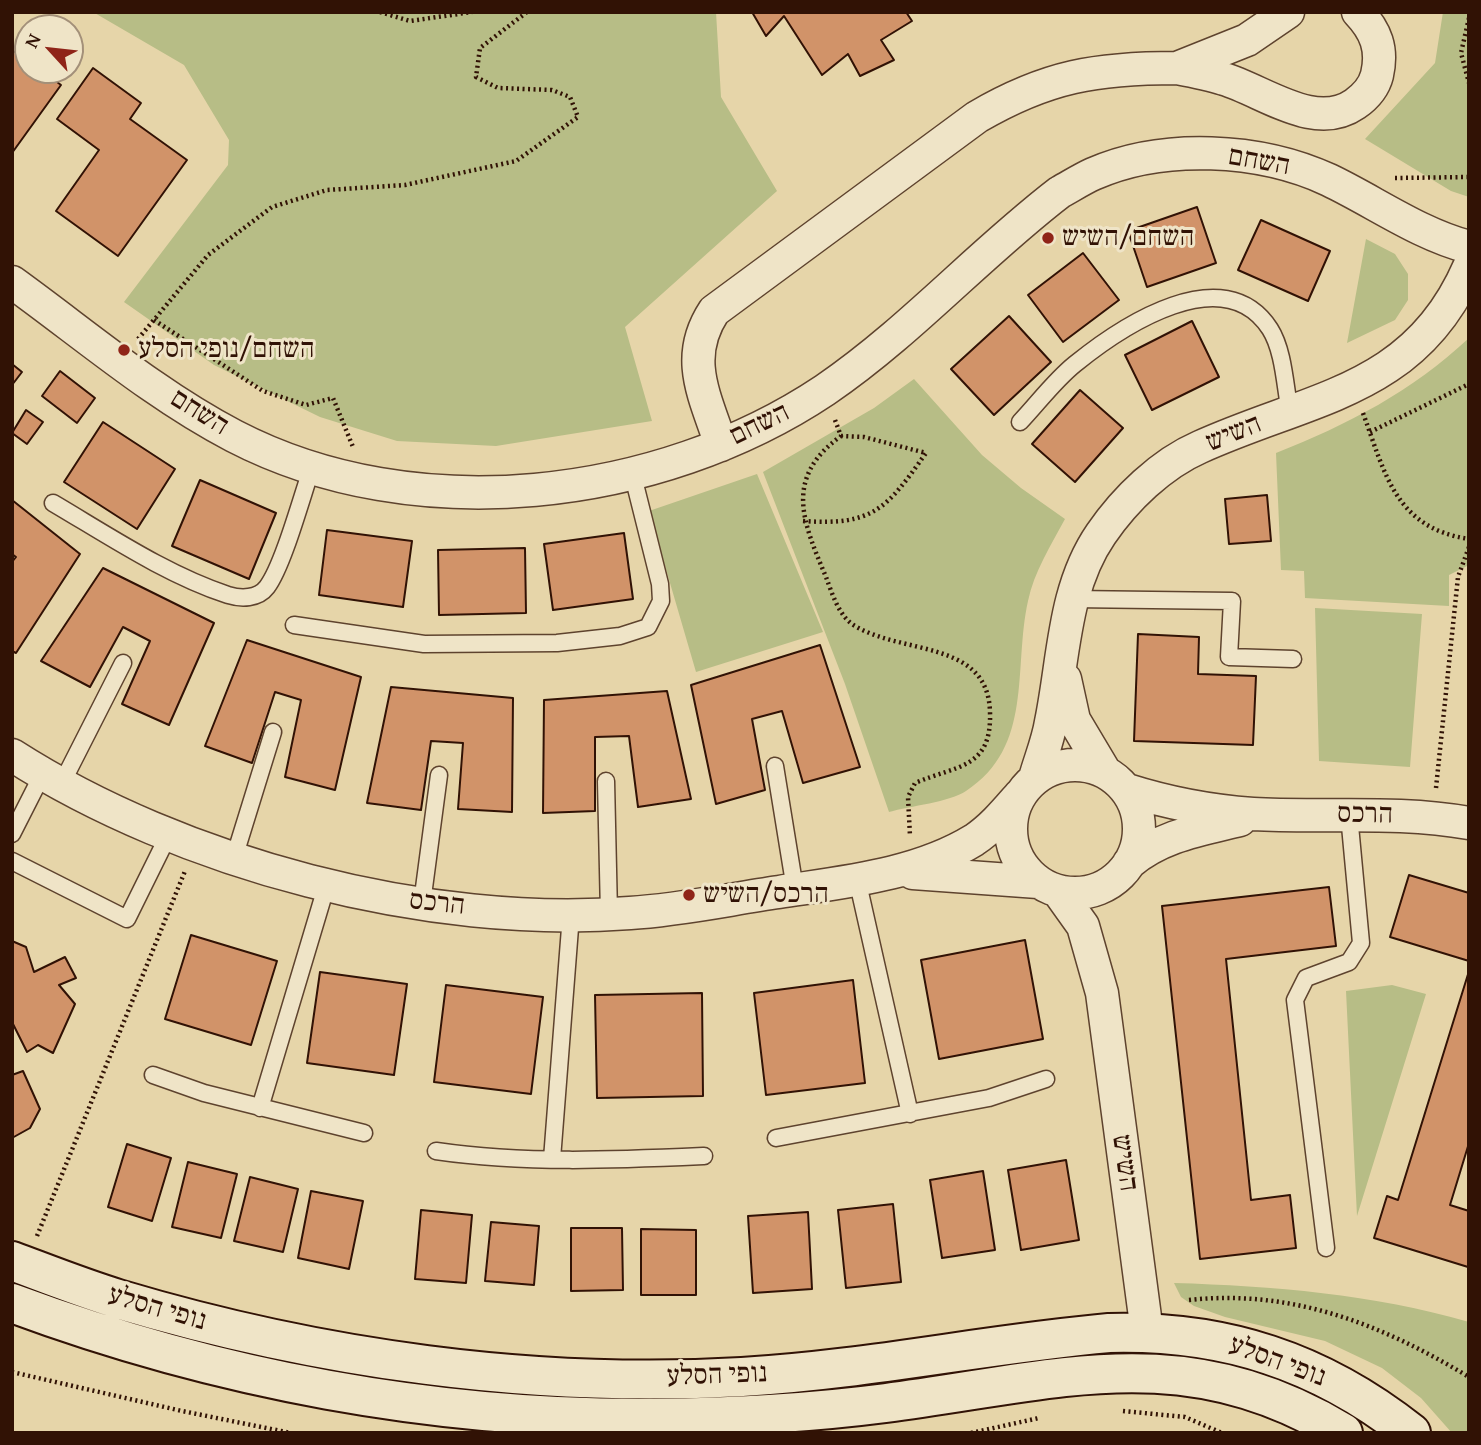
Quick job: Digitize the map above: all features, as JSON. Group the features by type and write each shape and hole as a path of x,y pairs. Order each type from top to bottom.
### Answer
{"street":[{"path":"1177,68 1247,40 1288,12"},
{"path":"721,445 698,373 702,329 714,311 977,117 1018,94 1059,80 1117,68 1177,68 1226,79 1310,113 1329,114 1348,109 1370,89 1380,64 1379,44 1371,26 1358,12"},
{"name":"השחם","path":"12,282 200,417 282,458 366,481 464,491 563,486 633,476 721,445 800,406 825,390 888,342 1060,192 1093,174 1133,162 1170,155 1212,154 1292,165 1328,179 1423,229 1469,247"},
{"name":"השיש","path":"1028,787 1051,726 1072,599 1080,571 1101,534 1131,497 1163,469 1198,447 1354,387 1398,361 1433,329 1457,294 1469,267"},
{"name":"השיש","path":"1063,656 1067,695 1074,720 1116,781"},
{"name":"הרכס","path":"12,755 52,778 182,839 234,858 327,884 422,903 571,915 632,914 857,879 900,869 939,858 975,839 997,822 1028,787"},
{"path":"1069,765 1116,781 1136,807 1139,826 1137,846 1121,872 1097,890 1077,894 1048,887 1024,869 1012,842 1013,813 1028,787 1051,769 1069,765"},
{"name":"הרכס","path":"1116,781 1170,803 1262,814 1433,817 1469,823"},
{"name":"הרכס","path":"1121,872 1148,846 1171,837 1262,814"},
{"name":"הרכס","path":"900,869 967,875 1048,887"},
{"name":"השיש","path":"1102,993 1103,928 1121,872"},
{"name":"השיש","path":"1048,887 1083,926 1102,993 1145,1318"},
{"name":"נופי הסלע","path":"19,1263 114,1298 287,1343 466,1370 594,1378 740,1377 803,1372 1048,1339 1145,1318 1300,1364 1371,1404 1411,1433"},
{"name":"נופי הסלע","path":"12,1303 103,1336 267,1378 340,1392 462,1409 593,1418 742,1416 887,1403 1052,1378 1146,1372 1223,1381 1253,1390 1284,1401 1343,1433"}],"lane":[{"path":"1020,422 1073,365 1110,337 1161,311 1205,296 1234,298 1252,310 1270,330 1290,412"},
{"path":"53,503 185,576 230,596 253,597 266,589 275,571 312,467"},
{"path":"294,625 425,644 557,643 620,636 648,627 661,601 660,584 633,476"},
{"path":"1072,599 1232,601 1229,657 1293,659"},
{"path":"12,834 52,778 122,663"},
{"path":"234,858 273,732"},
{"path":"775,766 795,889"},
{"path":"422,903 439,775"},
{"path":"606,781 609,914"},
{"path":"1326,1248 1295,1000 1306,978 1349,962 1361,943 1349,815"},
{"path":"12,861 127,919 182,839"},
{"path":"857,879 910,1114"},
{"path":"260,1108 327,884"},
{"path":"552,1159 571,915"},
{"path":"153,1075 260,1108 364,1133"},
{"path":"776,1138 989,1098 1046,1079"},
{"path":"436,1151 491,1159 704,1156"}],"path":[{"path":"380,12 410,21 462,16 472,12"},
{"path":"120,360 208,255 272,206 327,190 405,186 516,161 578,117 570,97 552,90 498,88 476,77 480,48 527,12"},
{"path":"1469,18 1461,52 1469,83"},
{"path":"154,320 263,391 306,405 333,398 366,481"},
{"path":"1370,432 1469,384"},
{"path":"1354,387 1399,503 1447,536 1469,539"},
{"path":"825,390 841,436"},
{"path":"803,521 838,523 872,514 898,492 926,453 886,441 841,436 828,445 804,483 803,521 836,604 852,625 870,634 952,658 977,670 990,692 991,735 983,752 969,763 915,783 908,797 900,869"},
{"path":"1433,817 1458,577 1469,547"},
{"path":"19,1263 182,839"},
{"path":"1145,1318 1219,1297 1256,1296 1305,1306 1365,1324 1469,1377"},
{"path":"12,1372 182,1412 291,1433"},
{"path":"1116,1410 1185,1417 1222,1433"},
{"path":"971,1433 1049,1416"}],"green space":[{"path":"93,12 716,12 721,97 777,191 625,327 652,421 496,446 397,441 320,417 214,365 124,302 228,165 229,140 184,65"},
{"path":"1443,12 1469,12 1469,197 1451,191 1365,139 1435,63"},
{"path":"1366,239 1395,254 1408,274 1408,300 1395,320 1347,343"},
{"path":"1469,338 1469,565 1449,575 1449,606 1305,598 1304,571 1281,570 1276,453 1378,405 1425,375"},
{"path":"914,379 982,455 1021,488 1065,519 1034,580 1028,601 1017,705 1012,729 1002,752 988,773 959,795 889,812 845,684 763,472 874,408"},
{"path":"757,474 823,632 696,672 649,511"},
{"path":"1315,608 1422,614 1410,767 1319,761"},
{"path":"1392,985 1426,994 1357,1216 1346,991"},
{"path":"1174,1283 1323,1293 1433,1312 1469,1322 1469,1433 1452,1433 1421,1398 1382,1368 1325,1341 1225,1317 1194,1306 1181,1297"}],"building":[{"path":"752,12 906,12 912,21 881,40 894,60 860,76 848,54 822,75 784,16 766,36"},
{"path":"12,50 14,84 61,85 12,153"},
{"path":"93,68 141,103 130,119 187,160 118,256 56,211 99,150 57,119"},
{"path":"1197,207 1216,263 1147,287 1128,231"},
{"path":"1261,220 1330,251 1308,301 1238,270"},
{"path":"1083,253 1119,300 1063,342 1028,295"},
{"path":"1009,316 1051,362 994,415 951,369"},
{"path":"1192,321 1219,377 1152,410 1125,355"},
{"path":"12,364 22,372 12,385"},
{"path":"60,371 95,398 77,423 42,396"},
{"path":"1080,390 1123,428 1075,482 1032,444"},
{"path":"26,410 43,422 27,444 12,433"},
{"path":"103,422 175,469 137,529 64,482"},
{"path":"200,480 276,513 249,579 172,546"},
{"path":"1267,495 1271,541 1229,544 1225,499"},
{"path":"12,500 80,554 16,653 12,651 12,562 16,557 12,554"},
{"path":"327,530 412,541 403,607 319,595"},
{"path":"624,533 633,599 553,610 544,544"},
{"path":"525,548 526,613 439,615 438,550"},
{"path":"103,568 214,623 169,725 122,704 150,641 123,627 90,687 41,661"},
{"path":"1138,634 1199,637 1198,674 1256,676 1253,745 1134,741"},
{"path":"247,640 361,677 335,790 285,777 301,700 275,692 252,763 205,746"},
{"path":"820,645 860,767 803,783 782,711 752,719 765,790 716,804 691,685"},
{"path":"391,687 513,698 512,812 458,809 463,743 431,741 421,810 367,803"},
{"path":"667,691 691,799 638,807 629,736 595,737 595,811 543,813 544,700"},
{"path":"1409,875 1469,893 1469,961 1390,937"},
{"path":"1329,887 1336,946 1226,959 1251,1200 1290,1195 1296,1248 1200,1259 1162,906"},
{"path":"191,935 277,961 251,1045 165,1019"},
{"path":"1025,940 1043,1039 939,1059 921,960"},
{"path":"12,941 26,947 34,972 65,957 76,978 59,985 75,1004 53,1053 38,1045 27,1052 12,1022"},
{"path":"1469,971 1469,1143 1450,1205 1469,1211 1468,1267 1374,1238 1387,1196 1398,1200"},
{"path":"320,972 407,984 394,1075 307,1063"},
{"path":"853,980 865,1083 766,1095 754,993"},
{"path":"446,985 543,997 531,1094 434,1082"},
{"path":"702,993 703,1096 597,1098 595,995"},
{"path":"23,1071 40,1109 30,1128 12,1138 12,1075"},
{"path":"127,1144 171,1158 152,1221 108,1207"},
{"path":"1066,1160 1079,1240 1021,1250 1008,1170"},
{"path":"188,1162 237,1174 221,1238 172,1227"},
{"path":"983,1171 995,1250 942,1258 930,1180"},
{"path":"250,1177 298,1189 283,1252 234,1241"},
{"path":"311,1191 363,1201 349,1269 298,1258"},
{"path":"893,1204 901,1282 846,1288 838,1210"},
{"path":"421,1210 472,1215 466,1283 415,1279"},
{"path":"808,1212 812,1289 753,1293 748,1216"},
{"path":"491,1222 539,1226 534,1285 485,1281"},
{"path":"571,1228 622,1228 623,1290 571,1291"},
{"path":"641,1229 696,1230 696,1295 641,1295"}],"place":[{"name":"השחם/השיש","path":"1048,238"},
{"name":"השחם/נופי הסלע","path":"124,350"},
{"name":"הרכס/השיש","path":"689,895"}]}
